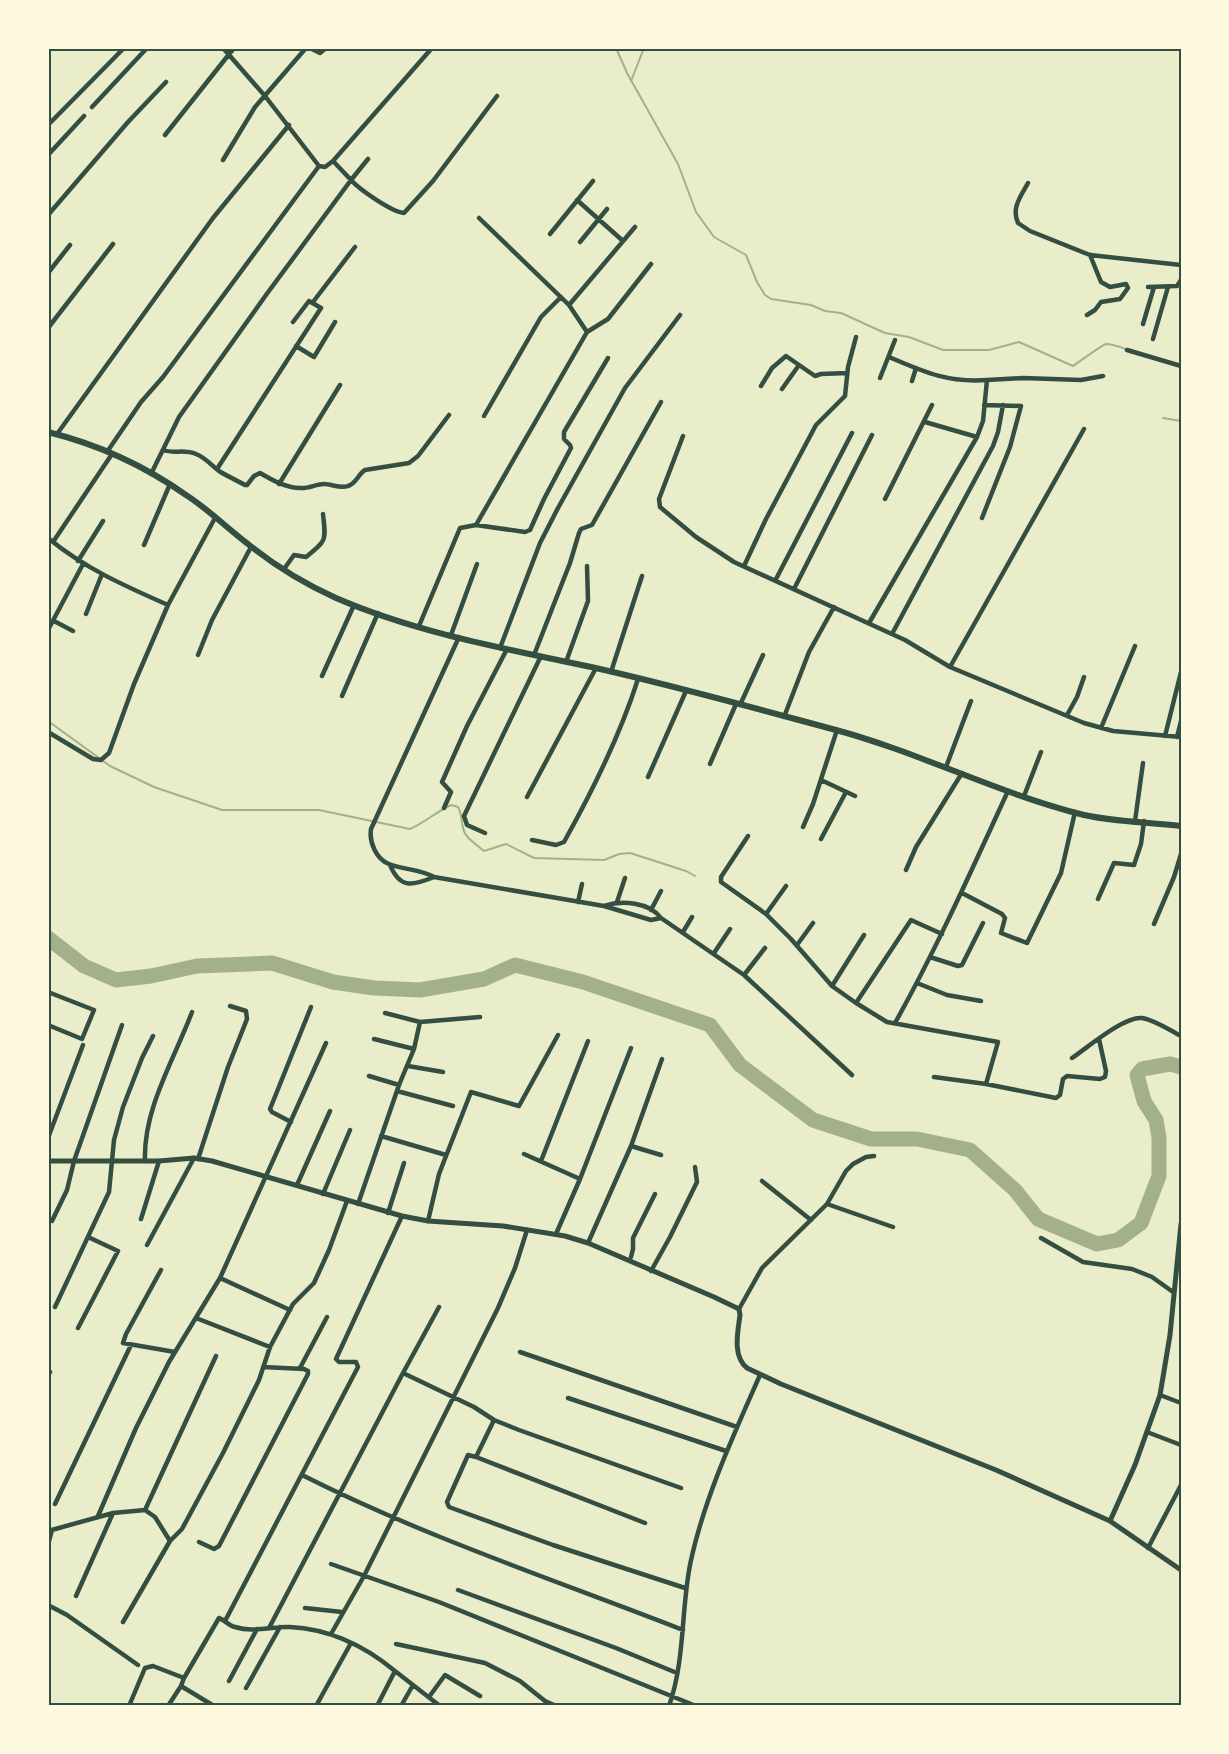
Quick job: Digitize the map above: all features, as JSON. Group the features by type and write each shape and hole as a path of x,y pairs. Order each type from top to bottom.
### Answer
{"main road":[{"path":"48,432 110,453 170,484 251,547 284,569 310,585 354,605 459,637 596,668 837,730 883,744 1008,791 1089,816 1181,825"}],"street":[{"path":"48,125 124,48"},
{"path":"92,107 147,48"},
{"path":"223,48 289,125 319,166 325,167 333,161 432,48"},
{"path":"165,135 234,48"},
{"path":"224,160 255,107 308,48 320,53 326,48"},
{"path":"48,215 128,122 166,82"},
{"path":"333,161 364,193 397,212 404,213 433,181 497,96"},
{"path":"48,155 84,116"},
{"path":"57,434 213,218 289,125"},
{"path":"151,474 179,417 266,295 368,159"},
{"path":"168,604 102,574 80,562 50,540 110,453 141,402 163,377 319,166"},
{"path":"550,234 593,181"},
{"path":"1028,183 1016,206 1016,219 1030,231 1090,255 1181,265"},
{"path":"577,200 623,241"},
{"path":"580,242 607,209"},
{"path":"479,218 569,305 587,332"},
{"path":"569,305 635,227"},
{"path":"48,328 113,244"},
{"path":"48,273 70,245"},
{"path":"293,322 308,302 313,302 355,247"},
{"path":"1087,315 1101,302 1120,299 1128,288 1126,284 1110,286 1101,282 1090,255"},
{"path":"476,525 587,332 608,319 651,264"},
{"path":"1143,324 1151,287 1177,286 1181,280"},
{"path":"1153,339 1168,287"},
{"path":"484,416 541,317 561,297"},
{"path":"217,470 321,310 313,302"},
{"path":"444,808 451,792 442,782 503,648 540,543 625,388 680,315"},
{"path":"296,346 314,357 335,322"},
{"path":"744,566 816,424 845,396 847,373 856,337"},
{"path":"880,378 896,340"},
{"path":"1128,350 1181,366"},
{"path":"761,386 772,368 783,357 788,357 817,376 847,373"},
{"path":"889,357 957,381 1023,378 1082,380 1103,376"},
{"path":"419,626 460,529 476,525 525,532 530,530 571,448 564,439 564,432 608,358"},
{"path":"782,389 799,364"},
{"path":"912,381 916,368"},
{"path":"869,623 977,437 983,421 987,380"},
{"path":"279,484 340,385"},
{"path":"485,833 465,823 466,807 538,656 579,533 581,529 592,525 661,402"},
{"path":"885,499 932,405"},
{"path":"982,518 1010,447 1021,406 984,405"},
{"path":"892,634 993,446 1003,405"},
{"path":"163,450 171,453 185,451 196,454 208,460 217,470 245,485 260,473 279,484 300,489 325,484 338,487 348,486 356,482 365,470 409,463 418,456 449,415"},
{"path":"925,422 977,437"},
{"path":"950,667 1084,429"},
{"path":"776,579 852,433"},
{"path":"794,589 873,435"},
{"path":"683,436 659,499 660,507 696,537 734,562 776,579 892,634 950,667 1101,728 1179,737 1181,721"},
{"path":"144,545 170,484"},
{"path":"284,569 294,555 306,557 322,544 326,537 323,514"},
{"path":"48,732 98,761 109,753 134,684 168,604 215,518"},
{"path":"48,630 80,562 103,521"},
{"path":"198,656 212,620 251,547"},
{"path":"451,634 477,564"},
{"path":"566,662 588,601 587,566"},
{"path":"86,614 102,574"},
{"path":"611,672 642,576"},
{"path":"322,676 354,605"},
{"path":"784,717 809,652 834,607"},
{"path":"342,696 378,613"},
{"path":"54,621 73,631"},
{"path":"459,637 371,829 369,836 373,849 383,861 390,865 422,871 434,877 604,906 651,920 661,918"},
{"path":"1101,728 1135,646"},
{"path":"710,764 763,655"},
{"path":"527,797 596,668"},
{"path":"1165,736 1181,672"},
{"path":"1066,715 1077,697 1084,677"},
{"path":"532,840 556,845 564,842 621,726 638,679"},
{"path":"648,777 686,691"},
{"path":"946,767 971,701"},
{"path":"803,827 837,730"},
{"path":"1023,796 1041,752"},
{"path":"1135,821 1143,763"},
{"path":"906,870 916,847 962,773"},
{"path":"821,780 855,796"},
{"path":"895,1023 962,893 1008,791"},
{"path":"821,839 846,792"},
{"path":"962,893 1002,914 1005,918 1001,933 1027,943 1061,873 1075,812"},
{"path":"1098,899 1114,863 1131,866 1135,864 1144,821"},
{"path":"748,836 720,880 721,882 766,914 797,945 832,986 856,1004 887,1022 998,1042 986,1084"},
{"path":"1154,924 1181,854"},
{"path":"390,865 395,877 400,881 419,883 434,877"},
{"path":"617,902 625,878"},
{"path":"578,902 582,884"},
{"path":"766,914 786,886"},
{"path":"651,910 662,891"},
{"path":"604,906 617,902 632,903 651,910 744,975 852,1075"},
{"path":"683,932 692,917"},
{"path":"856,1004 911,920 942,934"},
{"path":"797,945 813,923"},
{"path":"930,957 958,966 962,965 983,923"},
{"path":"714,953 730,929"},
{"path":"832,986 864,935"},
{"path":"744,975 765,948"},
{"path":"917,983 947,995 981,1001"},
{"path":"48,992 94,1010 82,1039 48,1026"},
{"path":"147,1245 196,1159 228,1067 248,1019 246,1011 230,1006"},
{"path":"291,1122 270,1109 311,1007"},
{"path":"145,1161 146,1134 150,1116 192,1012"},
{"path":"385,1013 420,1022 480,1017"},
{"path":"1072,1058 1109,1032 1138,1018 1144,1018 1181,1036"},
{"path":"358,1204 399,1085 414,1049 420,1022"},
{"path":"52,1221 67,1190 122,1025"},
{"path":"428,1221 436,1181 471,1092 519,1106 558,1035"},
{"path":"55,1307 109,1192 114,1140 123,1107 153,1036"},
{"path":"374,1039 414,1049"},
{"path":"934,1077 1059,1097 1067,1076 1100,1079 1105,1077 1100,1039"},
{"path":"541,1161 588,1041"},
{"path":"98,1516 136,1428 175,1352 220,1278 268,1176 326,1043"},
{"path":"48,1138 83,1045"},
{"path":"556,1234 631,1048"},
{"path":"588,1243 631,1146 662,1059"},
{"path":"408,1066 443,1072"},
{"path":"369,1076 399,1085"},
{"path":"397,1091 453,1106"},
{"path":"297,1185 330,1111"},
{"path":"323,1194 350,1130"},
{"path":"381,1136 446,1155"},
{"path":"631,1146 661,1155"},
{"path":"524,1154 580,1179"},
{"path":"738,1309 762,1268 827,1204 853,1164 874,1155"},
{"path":"48,1161 196,1159 222,1163 388,1213 428,1221 556,1234 588,1243 738,1309 740,1359 743,1365 760,1375 996,1470 1110,1521 1181,1570"},
{"path":"141,1219 159,1161"},
{"path":"388,1213 404,1163"},
{"path":"651,1270 697,1182 695,1167"},
{"path":"762,1181 811,1220"},
{"path":"630,1260 633,1238 655,1194"},
{"path":"123,1622 170,1541 182,1528 223,1453 260,1380 270,1347 293,1304 314,1283 347,1201"},
{"path":"827,1204 892,1227"},
{"path":"225,1621 358,1367 355,1362 339,1362 336,1359 402,1216"},
{"path":"1110,1521 1135,1466 1160,1395 1170,1335 1181,1224"},
{"path":"331,1634 364,1576 510,1282 527,1230"},
{"path":"78,1328 118,1251 88,1237"},
{"path":"1041,1238 1083,1262 1132,1269 1152,1277 1173,1292"},
{"path":"161,1270 124,1337 123,1343 175,1352"},
{"path":"220,1278 290,1310"},
{"path":"269,1628 338,1493 439,1307"},
{"path":"300,1368 327,1317"},
{"path":"196,1318 270,1347"},
{"path":"55,1504 130,1345"},
{"path":"520,1352 737,1427"},
{"path":"145,1510 216,1356"},
{"path":"199,1542 214,1549 219,1546 309,1374 308,1371 300,1368 263,1367"},
{"path":"403,1373 474,1407 494,1420 681,1488"},
{"path":"669,1706 676,1673 690,1565 697,1539 726,1451 760,1375"},
{"path":"1160,1395 1181,1403"},
{"path":"568,1398 726,1451"},
{"path":"476,1456 494,1420"},
{"path":"1147,1432 1181,1445"},
{"path":"645,1523 476,1456 468,1455 447,1502 449,1507 553,1545 685,1588"},
{"path":"303,1475 392,1518 682,1630"},
{"path":"1148,1548 1181,1485"},
{"path":"48,1545 50,1531 98,1516 145,1510 153,1514 170,1541"},
{"path":"76,1596 113,1513"},
{"path":"331,1564 439,1602 696,1706"},
{"path":"458,1590 616,1648 676,1673"},
{"path":"48,1605 138,1665"},
{"path":"305,1608 342,1612"},
{"path":"168,1706 218,1618 236,1628 292,1627 331,1634 351,1643 395,1671 440,1706"},
{"path":"246,1689 280,1627"},
{"path":"229,1681 257,1629"},
{"path":"316,1706 351,1643"},
{"path":"396,1644 485,1663 520,1681 545,1701 556,1706"},
{"path":"129,1706 145,1668 153,1666 184,1678"},
{"path":"376,1706 395,1671"},
{"path":"429,1697 445,1674 480,1696"},
{"path":"401,1706 413,1685"},
{"path":"181,1686 214,1706"}],"waterway":[{"path":"616,48 627,73 678,164 696,212 714,237 746,255 757,282 765,295 771,299 811,305 825,311 841,313 885,333 909,337 943,350 989,350 1019,342 1073,366 1106,344 1126,349"},
{"path":"631,81 644,48"},
{"path":"1163,418 1181,421"},
{"path":"48,721 110,766 154,787 222,810 319,810 410,829 451,805 458,807 466,835 484,851 506,844 534,858 604,860 619,854 630,853 695,876"},
{"path":"48,938 84,966 116,980 151,976 197,966 272,963 333,982 374,988 420,990 484,979 515,965 583,982 710,1025 740,1065 813,1120 871,1139 917,1139 970,1150 1015,1190 1038,1219 1097,1244 1118,1240 1141,1223 1159,1176 1159,1138 1156,1120 1144,1101 1137,1075 1142,1069 1170,1064 1181,1067"}]}
